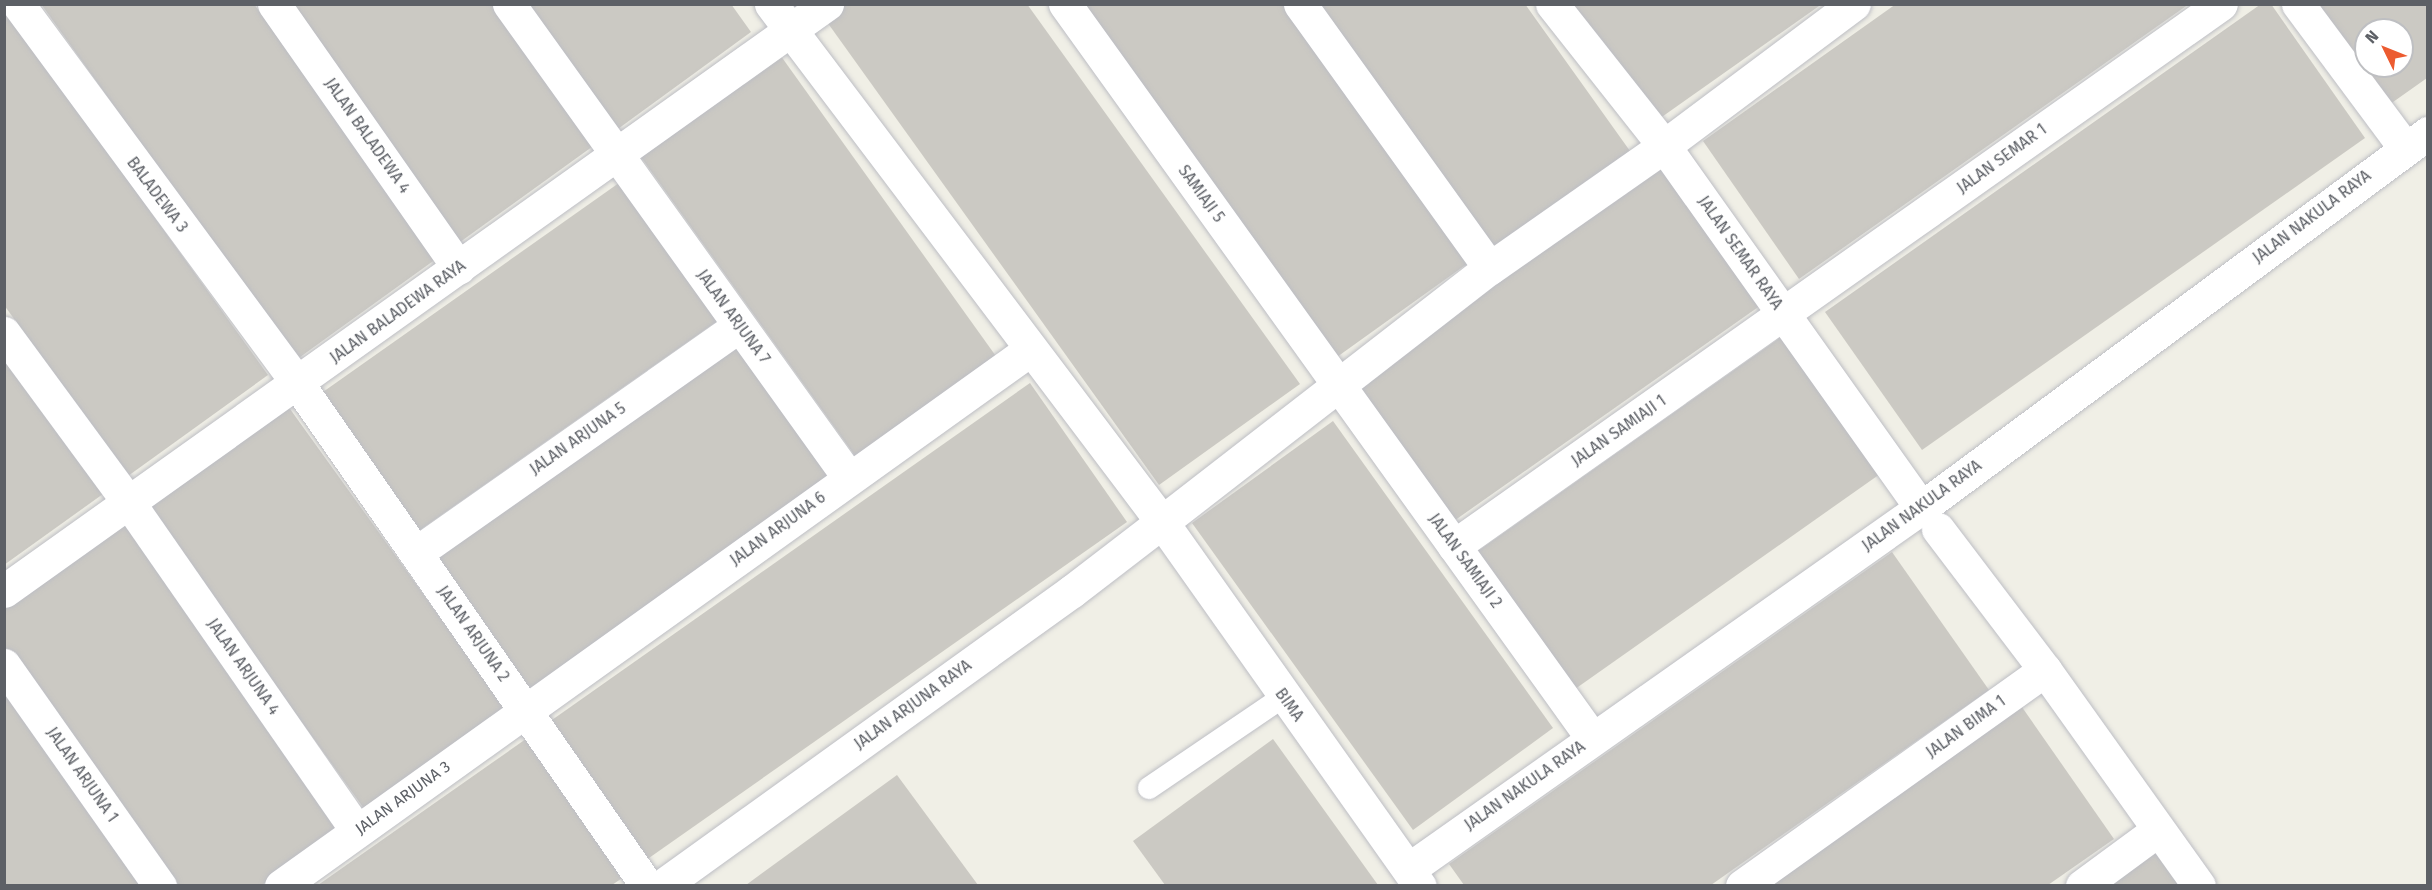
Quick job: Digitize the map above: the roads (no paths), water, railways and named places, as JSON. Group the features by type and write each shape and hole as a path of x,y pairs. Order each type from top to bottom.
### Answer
{"street":[{"name":"BALADEWA 3","path":"18,4 298,384"},
{"name":"JALAN BALADEWA 4","path":"274,4 459,268"},
{"name":"JALAN ARJUNA 7","path":"509,4 849,478"},
{"name":"BIMA","path":"771,4 1162,522 1283,697 1414,877"},
{"name":"JALAN BALADEWA RAYA","path":"4,591 298,384 827,4"},
{"name":"SAMIAJI 5","path":"1065,4 1337,383"},
{"path":"1300,4 1490,268"},
{"name":"JALAN SEMAR RAYA","path":"1552,4 1664,146 1930,518"},
{"name":"JALAN ARJUNA RAYA","path":"662,885 1072,591 1337,383 1490,268 1664,146 1854,4"},
{"name":"JALAN SEMAR 1","path":"1784,315 2221,4"},
{"path":"2298,4 2416,141"},
{"name":"JALAN NAKULA RAYA","path":"1414,877 1592,738 1930,518 2416,141"},
{"name":"JALAN SAMIAJI 1","path":"1454,546 1784,315"},
{"name":"JALAN ARJUNA 5","path":"416,553 739,326"},
{"name":"JALAN ARJUNA 4","path":"4,333 129,503 357,831"},
{"name":"JALAN ARJUNA 6","path":"526,710 1031,349"},
{"name":"JALAN SAMIAJI 2","path":"1337,383 1592,738"},
{"name":"JALAN ARJUNA 2","path":"298,384 646,885"},
{"path":"1930,518 2045,670 2199,885"},
{"name":"JALAN ARJUNA 1","path":"4,665 160,885"},
{"name":"JALAN BIMA 1","path":"1742,885 2045,670"},
{"name":"JALAN ARJUNA 3","path":"281,885 526,710"},
{"path":"2082,885 2158,830"}],"lane":[{"path":"1149,788 1283,697"}]}
